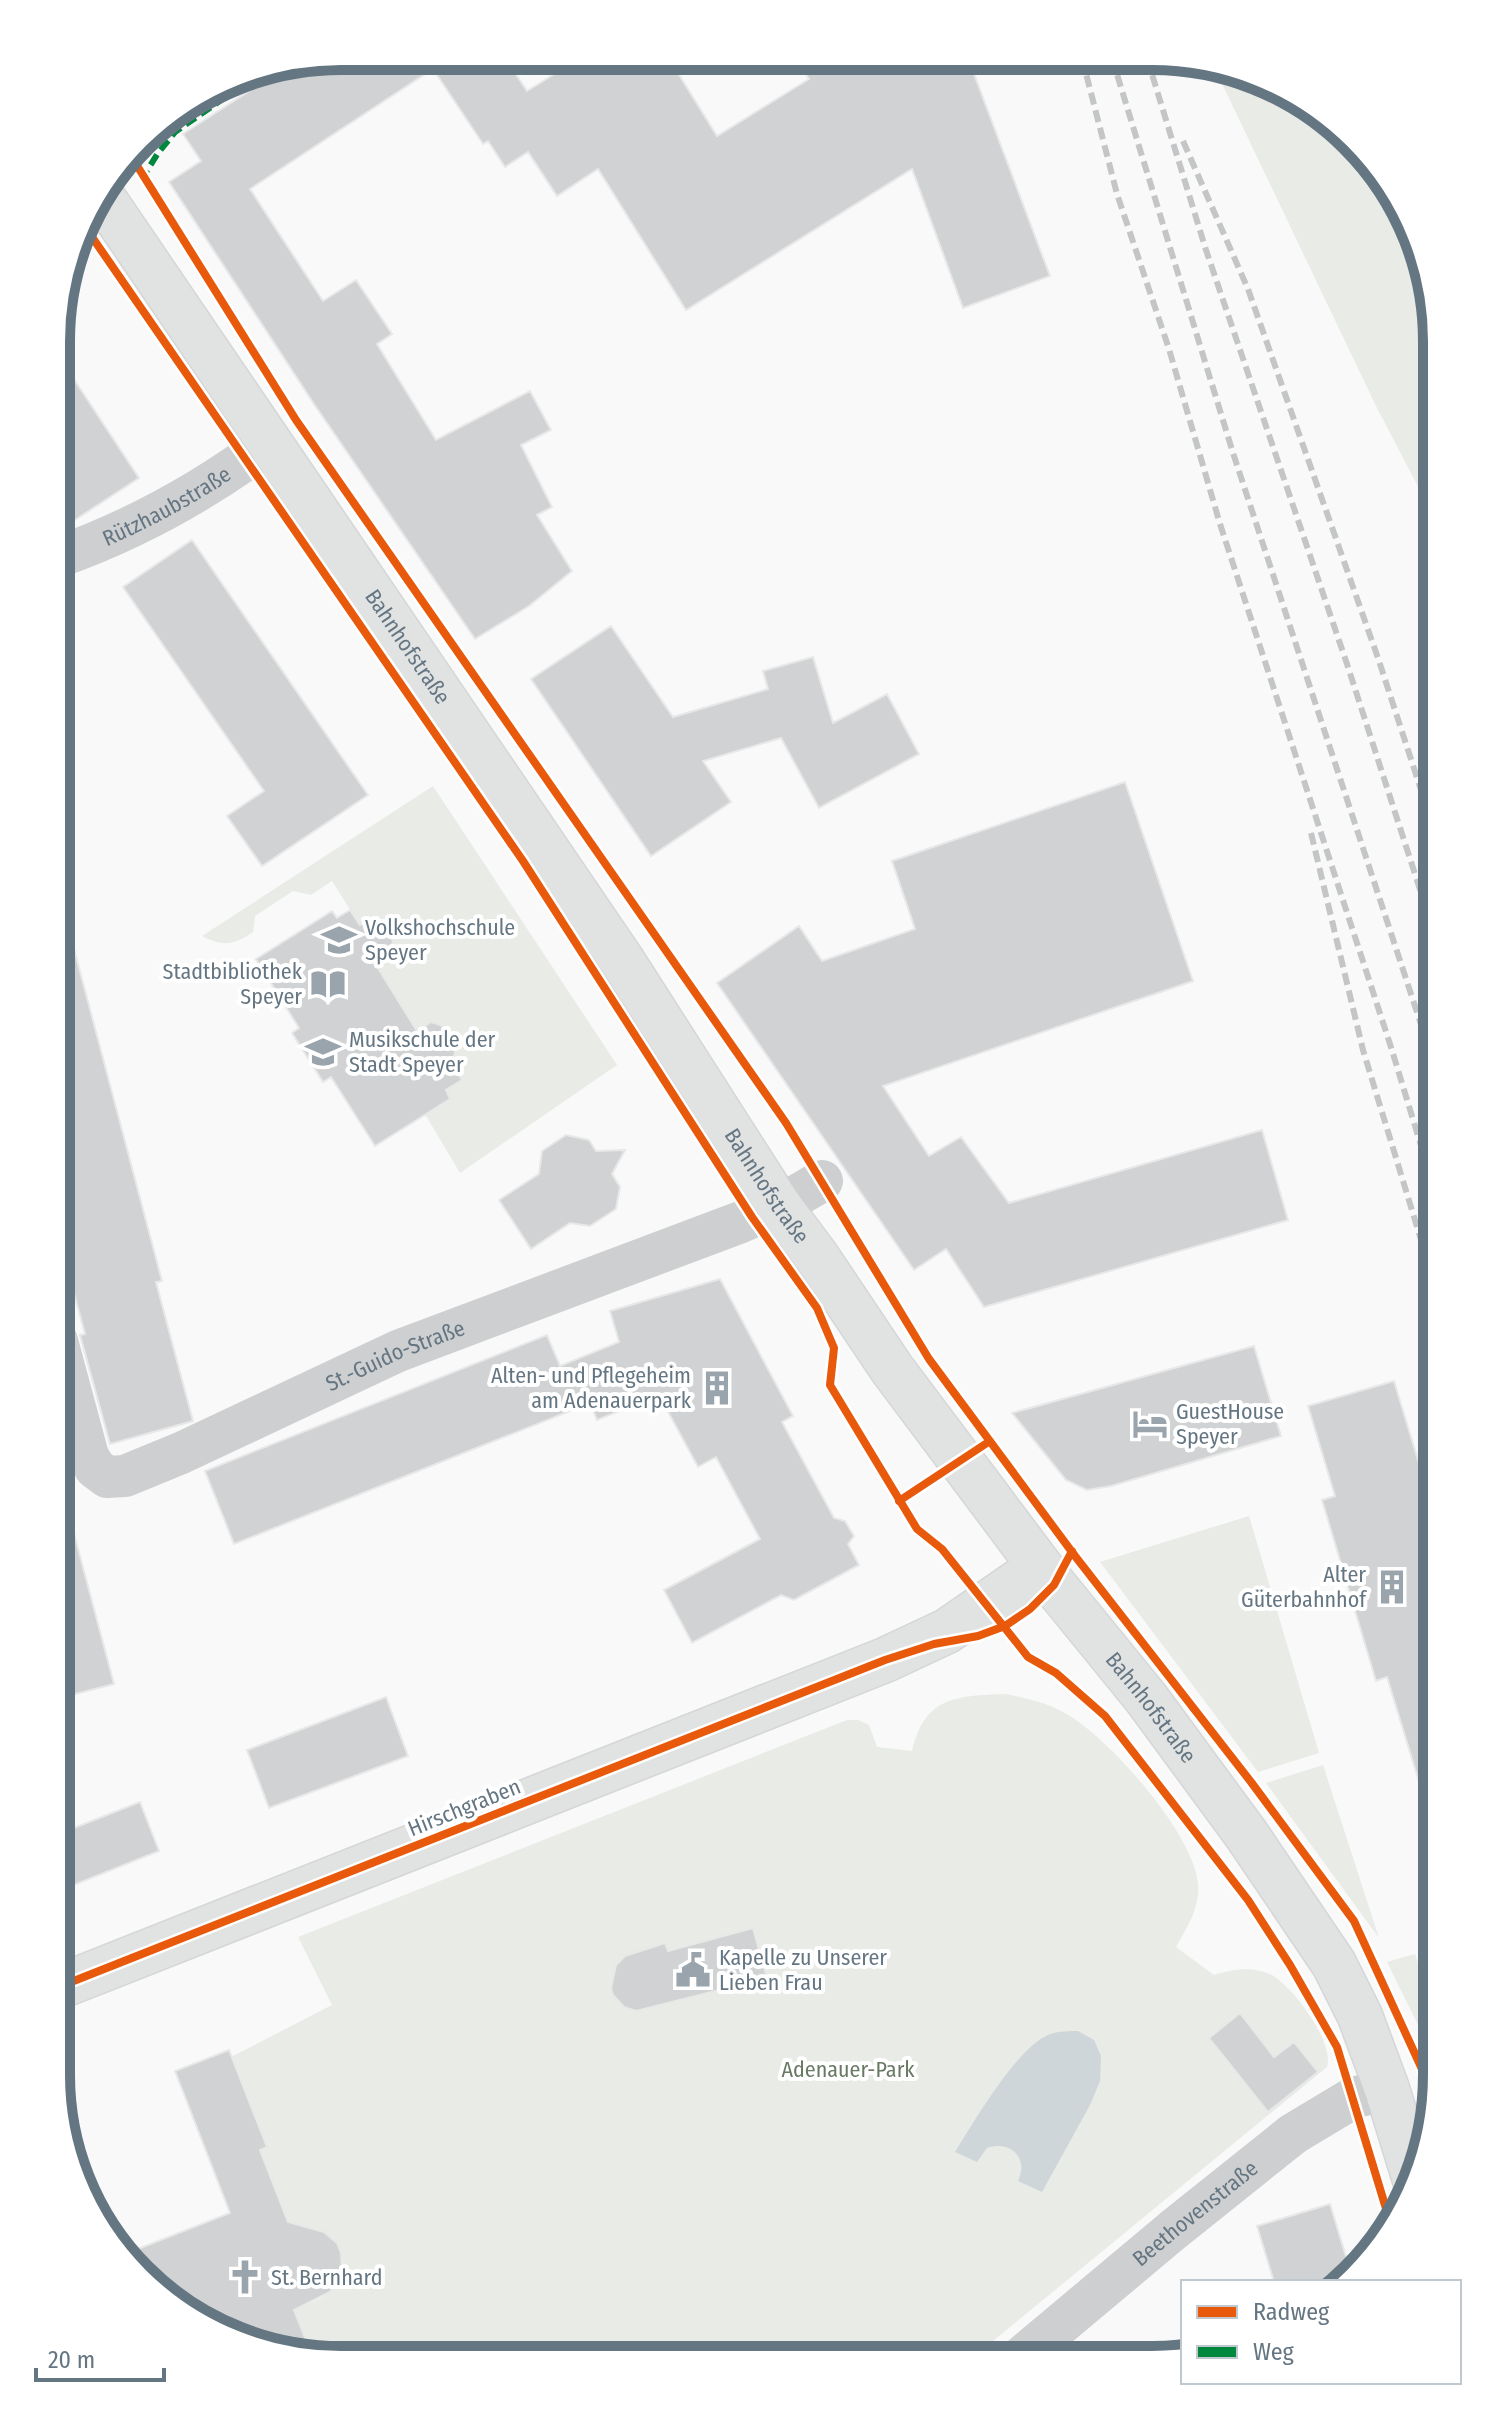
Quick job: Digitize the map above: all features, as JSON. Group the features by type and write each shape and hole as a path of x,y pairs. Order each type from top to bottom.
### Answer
{"main road":[{"name":"Bahnhofstraße","path":"107,204 623,962 779,1206 906,1389 1040,1567 1146,1698 1246,1834 1334,1964 1360,2016 1409,2161"},
{"name":"Hirschgraben","path":"70,1982 885,1660 947,1631 1040,1567"}],"street":[{"name":"Rützhaubstraße","path":"70,553 105,540 158,513 270,442"},
{"name":"St.-Guido-Straße","path":"70,1389 88,1456 95,1468 107,1477 125,1476 155,1465 398,1351 779,1206 822,1181"},
{"name":"Beethovenstraße","path":"1035,2346 1293,2134 1353,2098 1387,2089"}],"green space":[{"path":"1220,78 1288,106 1317,126 1344,149 1387,205 1409,254 1421,305 1423,496 1376,406"},
{"path":"433,786 617,1065 460,1173 425,1114 450,1099 446,1090 462,1080 449,1052 457,1048 458,1042 449,1028 444,1026 435,1031 430,1023 417,1031 378,968 390,960 385,951 393,941 384,927 360,925 332,881 311,895 293,891 255,916 253,932 240,940 222,943 202,936"},
{"path":"1249,1516 1319,1753 1258,1772 1100,1562"},
{"name":"Adenauer-Park","path":"1006,1694 1047,1705 1070,1716 1087,1729 1128,1767 1167,1816 1193,1863 1198,1884 1195,1909 1176,1947 1214,1975 1249,1969 1270,1974 1279,1980 1300,2002 1318,2030 1325,2044 1327,2067 987,2346 341,2346 301,2343 294,2310 320,2299 333,2289 343,2265 341,2254 327,2235 317,2230 304,2227 291,2229 260,2150 267,2147 231,2057 332,2005 298,1937 847,1720 858,1720 869,1725 877,1747 912,1751 925,1719 934,1709 958,1698"},
{"path":"1323,1765 1379,1938 1266,1783"},
{"path":"1415,1954 1422,1972 1422,2029 1420,2029 1387,1962"}],"shaded area":[{"path":"1078,2031 1094,2040 1101,2056 1100,2081 1042,2192 1018,2181 1021,2165 1016,2153 1010,2149 987,2148 977,2162 955,2152 1023,2055 1048,2035"}],"building":[{"path":"803,70 973,70 1050,276 963,308 912,169 686,310 598,169 557,196 528,152 505,167 488,141 483,144 434,71 514,71 527,91 560,71 676,71 717,136 809,79"},
{"path":"323,71 430,71 250,189 323,301 356,280 392,334 377,344 436,440 530,391 551,430 521,445 552,507 537,515 572,571 529,606 475,639 314,404 169,182 201,161 183,134 264,81 288,75"},
{"path":"70,373 139,478 70,523"},
{"path":"192,540 368,795 262,866 227,816 264,791 123,587"},
{"path":"611,626 673,717 768,689 763,671 813,657 833,723 887,694 919,754 819,808 781,738 703,761 731,802 651,856 531,679"},
{"path":"1125,782 1193,981 883,1086 929,1156 961,1137 1009,1203 1262,1130 1288,1220 984,1307 946,1249 914,1270 717,983 799,926 822,961 915,929 892,861"},
{"path":"350,910 360,925 384,926 393,941 387,962 378,968 417,1031 431,1022 449,1028 458,1042 452,1063 462,1080 446,1090 450,1099 375,1146 331,1077 323,1082 292,1033 299,1028 256,959 332,911 337,918"},
{"path":"70,934 162,1281 156,1282 193,1421 110,1444 80,1335 85,1334 70,1278"},
{"path":"566,1135 589,1140 596,1151 625,1150 612,1174 620,1187 616,1209 590,1226 570,1223 531,1249 499,1200 539,1174 542,1151"},
{"path":"720,1279 793,1416 782,1422 834,1518 845,1521 854,1536 848,1544 859,1565 794,1600 781,1595 692,1643 664,1590 760,1539 716,1457 698,1467 659,1395 597,1420 590,1403 234,1544 205,1471 547,1335 560,1366 619,1342 610,1311"},
{"name":"GuestHouse Speyer","path":"1254,1346 1281,1436 1111,1486 1087,1490 1066,1480 1012,1413"},
{"name":"Alter Güterbahnhof","path":"1394,1381 1422,1469 1422,1792 1387,1677 1376,1681 1322,1500 1335,1496 1308,1406"},
{"path":"70,1519 114,1684 70,1695"},
{"path":"386,1697 408,1756 269,1808 247,1750"},
{"path":"140,1802 159,1851 70,1886 70,1830"},
{"name":"Kapelle zu Unserer Lieben Frau","path":"753,1928 767,1978 636,2011 624,2007 613,1995 611,1988 616,1965 625,1956 665,1943 668,1951"},
{"path":"1240,2013 1274,2057 1294,2042 1318,2072 1268,2112 1209,2038"},
{"name":"St. Bernhard","path":"229,2050 267,2147 260,2150 288,2222 324,2232 337,2243 342,2272 330,2292 294,2310 308,2344 271,2337 205,2310 176,2290 135,2250 230,2213 175,2071"},
{"path":"1330,2204 1348,2262 1330,2280 1273,2280 1257,2226"}],"railway":[{"path":"1085,70 1117,194 1169,349 1220,524 1423,1151"},
{"path":"1116,70 1233,453 1423,1029"},
{"path":"1151,70 1206,250 1423,898"},
{"path":"1183,141 1248,289 1378,658 1423,795"},
{"path":"1311,833 1363,1050 1422,1245"}],"marked path":[{"path":"145,180 143,177 175,132 230,94"}],"cycle path":[{"path":"136,164 296,420 786,1123 929,1359 1354,1921 1422,2069"},
{"path":"91,236 523,861 752,1217 817,1308 834,1348 830,1385 917,1529 942,1549 1028,1657 1056,1673 1105,1716 1248,1900 1337,2047 1386,2210"},
{"path":"899,1501 990,1441"},
{"path":"70,1982 885,1660 1005,1626 1030,1609 1054,1585 1072,1551"}],"place":[{"name":"Volkshochschule Speyer","path":"339,940"},
{"name":"Stadtbibliothek Speyer","path":"328,984"},
{"name":"Musikschule der Stadt Speyer","path":"323,1052"},
{"name":"Alten- und Pflegeheim am Adenauerpark","path":"717,1388"},
{"name":"GuestHouse Speyer","path":"1150,1424"},
{"name":"Alter Güterbahnhof","path":"1392,1587"},
{"name":"Kapelle zu Unserer Lieben Frau","path":"693,1970"},
{"name":"St. Bernhard","path":"245,2277"}]}
